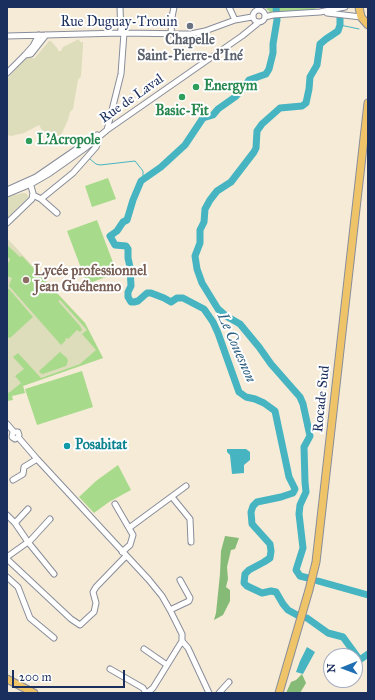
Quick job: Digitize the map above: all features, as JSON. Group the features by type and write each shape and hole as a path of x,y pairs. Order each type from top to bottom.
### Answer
{"main road":[{"path":"359,7 361,17 368,25"},
{"name":"Rocade Sud","path":"279,693 311,581 319,536 368,104"},
{"path":"7,679 34,693"}],"street":[{"path":"7,190 30,183 99,134 107,130 121,74 122,33 120,7"},
{"path":"171,34 174,7"},
{"path":"229,7 235,20"},
{"path":"265,16 320,12 345,7"},
{"path":"256,10 262,11 265,16 262,22 255,20 253,13 256,10"},
{"path":"320,12 361,17"},
{"name":"Rue Duguay-Trouin","path":"7,36 122,33 191,34 205,31 235,20 255,20"},
{"name":"Rue de Laval","path":"41,199 85,160 96,147 98,142 96,139 242,36 250,29 255,20"},
{"path":"7,73 33,46 39,35"},
{"path":"25,55 31,54 46,35"},
{"path":"7,194 30,183 67,161 96,139"},
{"path":"7,223 30,201 33,195 30,183"},
{"path":"33,195 41,199 57,213"},
{"path":"7,424 11,435 14,438 18,437 149,580 162,596 182,634 182,641 153,688 146,693 143,688 110,669"},
{"path":"13,480 23,474 24,467 37,459"},
{"path":"129,528 186,486"},
{"path":"172,497 190,519 191,542"},
{"path":"115,504 133,536 130,546 122,552"},
{"path":"15,523 28,508"},
{"path":"7,515 15,523 54,574"},
{"path":"50,519 29,542 7,558 77,624 80,625 94,612 96,603 94,592 96,587 126,556"},
{"path":"7,578 18,587 30,618 54,638"},
{"path":"170,610 189,601 190,598 180,580"},
{"path":"182,641 188,648 209,693"},
{"path":"144,649 167,665"},
{"path":"219,693 230,682"}],"shaded area":[{"path":"79,39 80,42 83,42 81,76 78,80 73,109 70,112 62,133 56,139 48,140 39,125 24,133 11,136 7,135 7,79 29,55 34,59 49,41 51,41 58,51 61,51 63,47"},
{"path":"26,193 29,197 7,218 7,197"},
{"name":"Lycée professionnel Jean Guéhenno","path":"7,238 85,323 103,358 23,386 25,393 7,395"}],"green space":[{"path":"265,7 325,7 307,10 270,12"},
{"path":"108,178 116,199 92,207 85,186"},
{"path":"97,220 117,273 87,284 67,231"},
{"path":"7,245 20,257 22,256 85,323 103,358 23,386 25,393 12,396 13,400 7,401 7,393 21,383 15,376 24,369 13,357 18,353 41,378 80,364 96,350 82,334 87,330 60,300 58,301 82,330 80,332 77,330 68,339 65,339 66,340 61,345 9,286 12,278 7,276 7,266 10,259 7,257"},
{"path":"7,289 9,289 33,317 10,338 7,337"},
{"path":"60,352 67,358 68,361 66,366 43,374 40,373 39,371"},
{"path":"82,371 93,407 37,425 25,389"},
{"path":"118,465 131,490 109,502 94,513 79,497 96,481"},
{"path":"225,536 239,538 235,549 231,550 227,567 228,579 226,587 230,590 230,601 223,615 214,620 220,574 221,551"},
{"path":"302,674 306,683 300,693 286,693 291,682 296,680"}],"water":[{"path":"227,449 246,449 250,452 250,460 244,465 244,473 232,474 230,455 227,452"},
{"path":"307,647 315,652 303,674 296,672 300,661"}],"waterway":[{"name":"Le Couesnon","path":"276,7 277,20 273,53 269,69 266,74 249,80 235,97 218,109 213,115 203,118 185,145 161,167 141,181 127,220 123,222 117,231 110,236 115,245 126,246 128,249 131,286 128,292 128,297 131,302 138,301 147,293 151,293 171,302 177,298 183,298 204,309 213,322 218,333 239,392 246,397 264,403 275,411 289,477 295,489 293,493 257,502 253,506 251,512 252,524 270,544 271,551 270,558 249,570 245,574 244,583 262,593 271,591 276,592 288,610 307,618 328,633 343,637 359,659 368,654"},
{"name":"Le Couesnon","path":"308,578 300,576 296,570 303,548 299,514 300,505 306,492 304,447 310,436 303,404 300,397 271,364 240,324 226,316 218,309 202,283 197,269 195,256 200,243 200,230 204,222 205,209 210,200 217,191 231,182 254,152 256,148 257,131 262,124 280,108 302,106 306,103 310,77 317,65 320,44 338,31 340,16"},
{"path":"340,25 359,29"},
{"path":"90,159 96,164 100,165 135,161 143,171 143,179"},
{"name":"Le Couesnon","path":"318,581 368,595"}],"place":[{"name":"Chapelle Saint-Pierre-d'Iné","path":"190,26"},
{"name":"Energym","path":"196,87"},
{"name":"Basic-Fit","path":"182,97"},
{"name":"L'Acropole","path":"29,141"},
{"name":"Lycée professionnel Jean Guéhenno","path":"26,280"},
{"name":"Posabitat","path":"67,446"}]}
